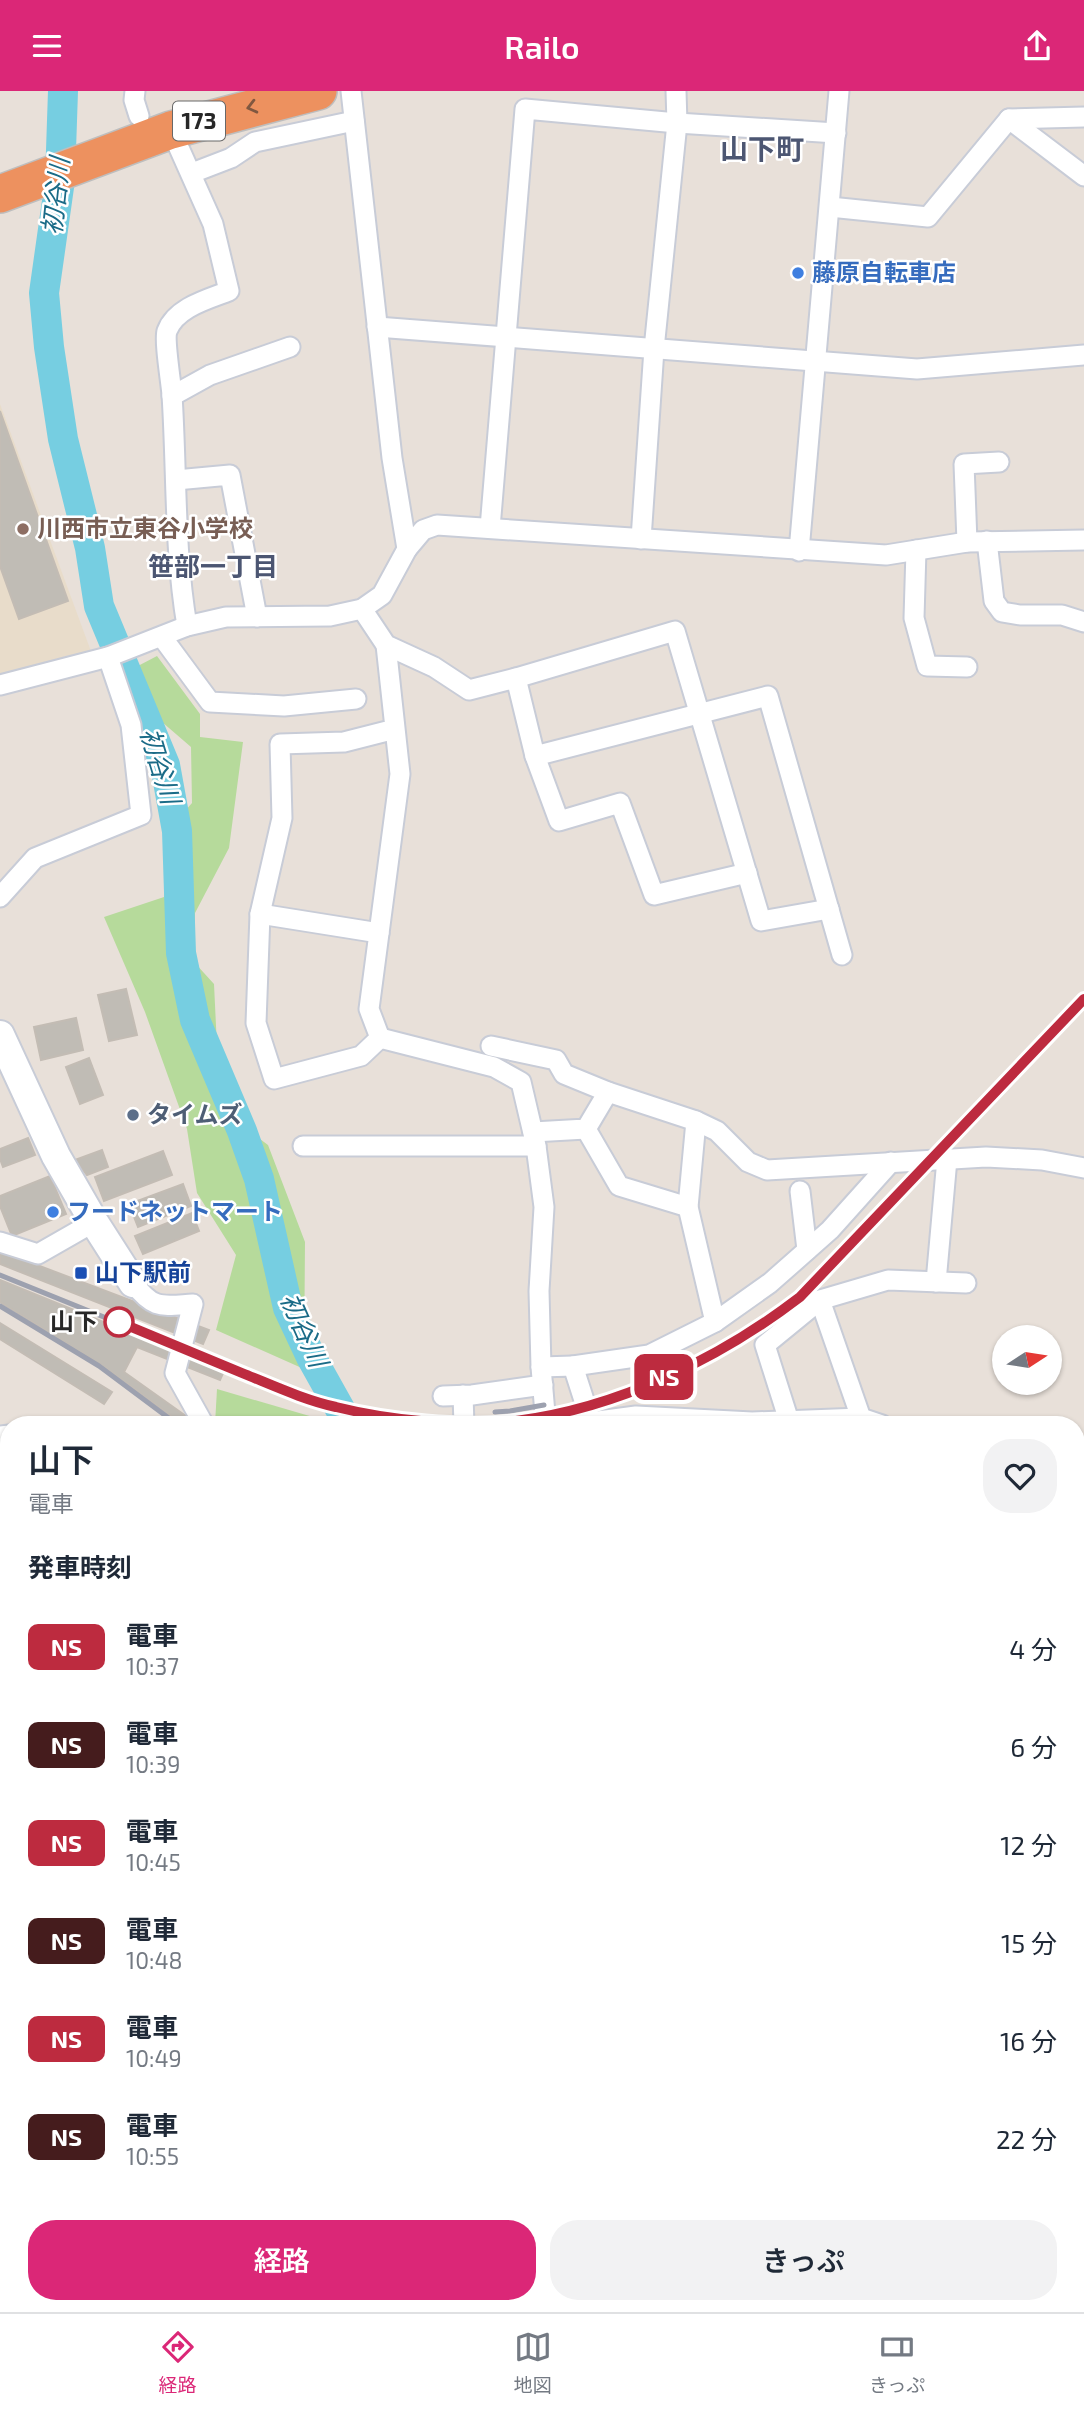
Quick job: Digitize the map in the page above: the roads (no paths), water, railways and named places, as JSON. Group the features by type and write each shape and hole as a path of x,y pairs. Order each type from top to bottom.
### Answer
{"highway":[{"name":"173","path":"16,176 83,150 148,112 223,91"},
{"name":"173","path":"148,112 318,91"}],"street":[{"path":"351,91 391,459 407,549"},
{"path":"641,539 654,349 677,123 676,91"},
{"path":"799,551 839,91"},
{"path":"490,528 524,109 677,123 836,133"},
{"path":"148,112 192,173 213,223 229,291 187,309 174,320 167,332 180,585 187,626"},
{"path":"830,207 928,217 1009,119 1084,117"},
{"path":"1009,119 1084,176"},
{"path":"192,173 231,158 255,142 354,121"},
{"path":"377,327 917,369 1084,355"},
{"path":"172,396 210,375 290,347"},
{"path":"999,462 964,464 977,542 994,601 1002,612 1062,615 1084,622"},
{"path":"176,480 230,475 257,617"},
{"path":"0,685 108,657 187,626 226,617 330,616 362,610 382,595 407,549 423,530 437,525 886,555 977,542 1084,540"},
{"path":"916,550 914,618 927,666 967,667"},
{"path":"362,610 386,645 400,774 369,1009 380,1038"},
{"path":"386,645 434,667 469,690 675,631 761,922 829,909"},
{"path":"162,637 210,702 284,706 356,699"},
{"path":"0,897 35,858 141,815 131,725 108,657"},
{"path":"516,678 535,756 559,821 620,803 654,895 747,873"},
{"path":"535,756 768,696 842,955"},
{"path":"380,1038 361,1056 274,1079 256,1023 260,914 282,818 281,744 344,742 395,729"},
{"path":"260,914 379,933"},
{"path":"0,1035 56,1156 133,1283 146,1300 160,1306 192,1304 175,1373 199,1416"},
{"path":"380,1038 494,1067 521,1082 534,1139 544,1207 539,1291 545,1416"},
{"path":"491,1046 556,1060 564,1074 608,1092 696,1121 717,1131 748,1163 767,1170 986,1157 1042,1160 1084,1168"},
{"path":"303,1146 534,1139 586,1129 608,1092"},
{"path":"696,1121 688,1207 715,1322"},
{"path":"586,1129 619,1186 688,1207"},
{"path":"936,1282 947,1159"},
{"path":"443,1396 463,1395 573,1366 649,1355 715,1322 770,1283 830,1230 891,1162"},
{"path":"800,1191 807,1250"},
{"path":"0,1242 38,1254 94,1222"},
{"path":"787,1416 765,1345 820,1300 888,1280 966,1283"},
{"path":"820,1300 860,1416"},
{"path":"573,1366 589,1416"},
{"path":"463,1395 464,1416"}],"waterway":[{"name":"初谷川","path":"63,91 60,180 44,293 63,439 90,548 99,606 165,765 177,831 181,953 195,1020 242,1131 259,1179 288,1308 311,1357 344,1416"}],"railway":[{"path":"0,1275 287,1391 337,1408 382,1416"},
{"path":"0,1306 99,1366 166,1416"},
{"path":"538,1416 600,1403 636,1390 670,1375 769,1321"},
{"path":"495,1412 544,1405"}],"train":[{"name":"NS","path":"540,1416 575,1409 634,1391 691,1365 769,1321 800,1297 1084,999"},
{"name":"NS","path":"119,1322 287,1391 335,1407 380,1416"}],"place":[{"name":"藤原自転車店","path":"798,273"},
{"name":"川西市立東谷小学校","path":"23,529"},
{"name":"タイムズ","path":"133,1115"},
{"name":"フードネットマート","path":"53,1212"},
{"name":"山下駅前","path":"81,1273"},
{"name":"山下","path":"119,1322"}],"district":[{"name":"山下町","path":"762,149"},
{"name":"笹部一丁目","path":"213,567"}]}
